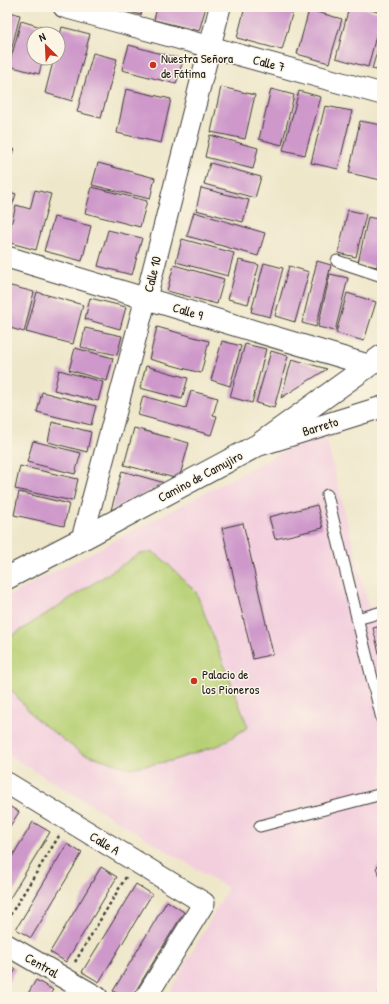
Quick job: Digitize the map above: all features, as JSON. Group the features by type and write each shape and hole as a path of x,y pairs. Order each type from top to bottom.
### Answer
{"street":[{"name":"Calle 7","path":"64,7 382,94"},
{"name":"Calle 10","path":"82,540 146,298 220,7"},
{"name":"Calle 9","path":"7,257 146,298 375,360"},
{"name":"Camino de Camujiro","path":"7,578 82,540 258,445 375,360"},
{"name":"Barreto","path":"258,445 382,407"},
{"path":"7,565 29,566"},
{"name":"Calle A","path":"7,783 204,903 146,997"},
{"name":"Central","path":"7,945 97,997"}],"lane":[{"path":"337,261 382,276"},
{"path":"326,495 382,719"},
{"path":"357,619 382,612"},
{"path":"260,826 382,794"}],"path":[{"path":"7,920 68,820"},
{"path":"65,978 136,861"}],"shaded area":[{"name":"Palacio de los Pioneros","path":"324,430 369,608 382,604 382,997 167,997 228,888 7,754 7,597"}],"green space":[{"path":"153,552 165,561 196,592 248,727 220,745 171,761 130,768 81,753 36,719 7,685 7,639 139,554"}],"building":[{"path":"119,7 143,7 141,15 119,9"},
{"path":"157,7 206,7 199,31 154,20"},
{"path":"245,7 294,7 282,50 237,38"},
{"path":"349,7 359,7 382,13 368,67 336,58"},
{"path":"309,10 342,19 329,63 297,54"},
{"path":"7,11 20,15 8,63 7,63"},
{"path":"21,21 38,26 26,26 26,66 41,66 39,74 9,66"},
{"path":"66,28 90,34 72,101 45,93 52,66 66,66"},
{"path":"382,34 382,71 372,69"},
{"name":"Nuestra Señora de Fátima","path":"129,45 183,60 176,84 122,70"},
{"path":"93,53 117,59 101,118 77,112"},
{"path":"221,87 255,95 245,139 211,132"},
{"path":"126,89 171,99 161,143 117,133"},
{"path":"271,89 294,95 282,145 259,139"},
{"path":"299,91 321,97 305,155 283,150"},
{"path":"325,106 352,111 338,169 311,163"},
{"path":"360,121 382,125 381,180 349,173"},
{"path":"210,135 258,148 253,169 205,157"},
{"path":"7,142 15,150 7,159"},
{"path":"98,163 155,178 150,199 92,185"},
{"path":"210,163 261,177 255,198 204,184"},
{"path":"92,187 147,201 140,227 85,213"},
{"path":"201,188 249,200 243,222 196,210"},
{"path":"35,190 51,194 36,250 7,242 16,205 30,209"},
{"path":"7,191 16,194 7,222"},
{"path":"348,210 366,214 356,257 338,253"},
{"path":"194,212 265,233 258,256 187,236"},
{"path":"54,217 91,226 82,261 44,251"},
{"path":"368,217 382,220 382,245 377,267 358,263"},
{"path":"108,230 142,238 132,275 98,266"},
{"path":"182,239 234,253 228,276 176,262"},
{"path":"381,258 382,270 379,270"},
{"path":"239,260 259,265 248,304 228,299"},
{"path":"317,261 331,265 316,327 302,323"},
{"path":"264,263 283,268 270,317 251,312"},
{"path":"174,265 224,279 217,304 167,291"},
{"path":"289,266 309,272 295,322 275,316"},
{"path":"330,274 348,278 335,331 318,327"},
{"path":"7,285 34,292 24,332 7,327"},
{"path":"37,292 83,305 73,344 26,332"},
{"path":"347,293 376,302 364,341 336,333"},
{"path":"90,298 126,307 120,329 85,319"},
{"path":"157,327 209,341 201,373 149,359"},
{"path":"85,328 122,336 117,355 81,347"},
{"path":"222,341 241,346 230,386 211,380"},
{"path":"245,344 266,349 252,403 230,397"},
{"path":"75,348 113,358 107,381 69,370"},
{"path":"271,351 288,356 274,408 256,403"},
{"path":"292,359 327,369 281,398"},
{"path":"146,366 188,378 182,399 140,388"},
{"path":"59,370 103,382 98,401 54,390"},
{"path":"191,391 218,398 213,415 217,416 211,435 138,415 143,396 186,408"},
{"path":"42,392 96,406 91,425 37,412"},
{"path":"379,420 382,420 382,430 381,430"},
{"path":"52,422 91,432 87,452 48,442"},
{"path":"134,428 189,443 179,479 124,465"},
{"path":"33,441 81,453 75,474 27,462"},
{"path":"20,466 78,479 73,501 15,489"},
{"path":"122,471 165,483 111,510"},
{"path":"19,492 69,504 64,526 14,515"},
{"path":"317,505 323,528 275,539 269,517"},
{"path":"243,523 273,654 253,659 222,528"},
{"path":"382,626 382,661 381,661 373,628"},
{"path":"7,805 19,812 7,831"},
{"path":"33,822 50,832 7,903 7,865"},
{"path":"67,844 82,853 31,938 16,929"},
{"path":"382,862 382,881 376,868"},
{"path":"101,867 117,877 66,962 50,952"},
{"path":"136,884 152,894 99,982 82,972"},
{"path":"167,901 184,912 132,997 123,997 113,991"},
{"path":"7,964 16,969 7,984"},
{"path":"36,980 53,990 48,997 26,997"},
{"path":"382,990 382,997 376,997"}],"place":[{"name":"Nuestra Señora de Fátima","path":"153,65"},
{"name":"Palacio de los Pioneros","path":"194,681"}]}
